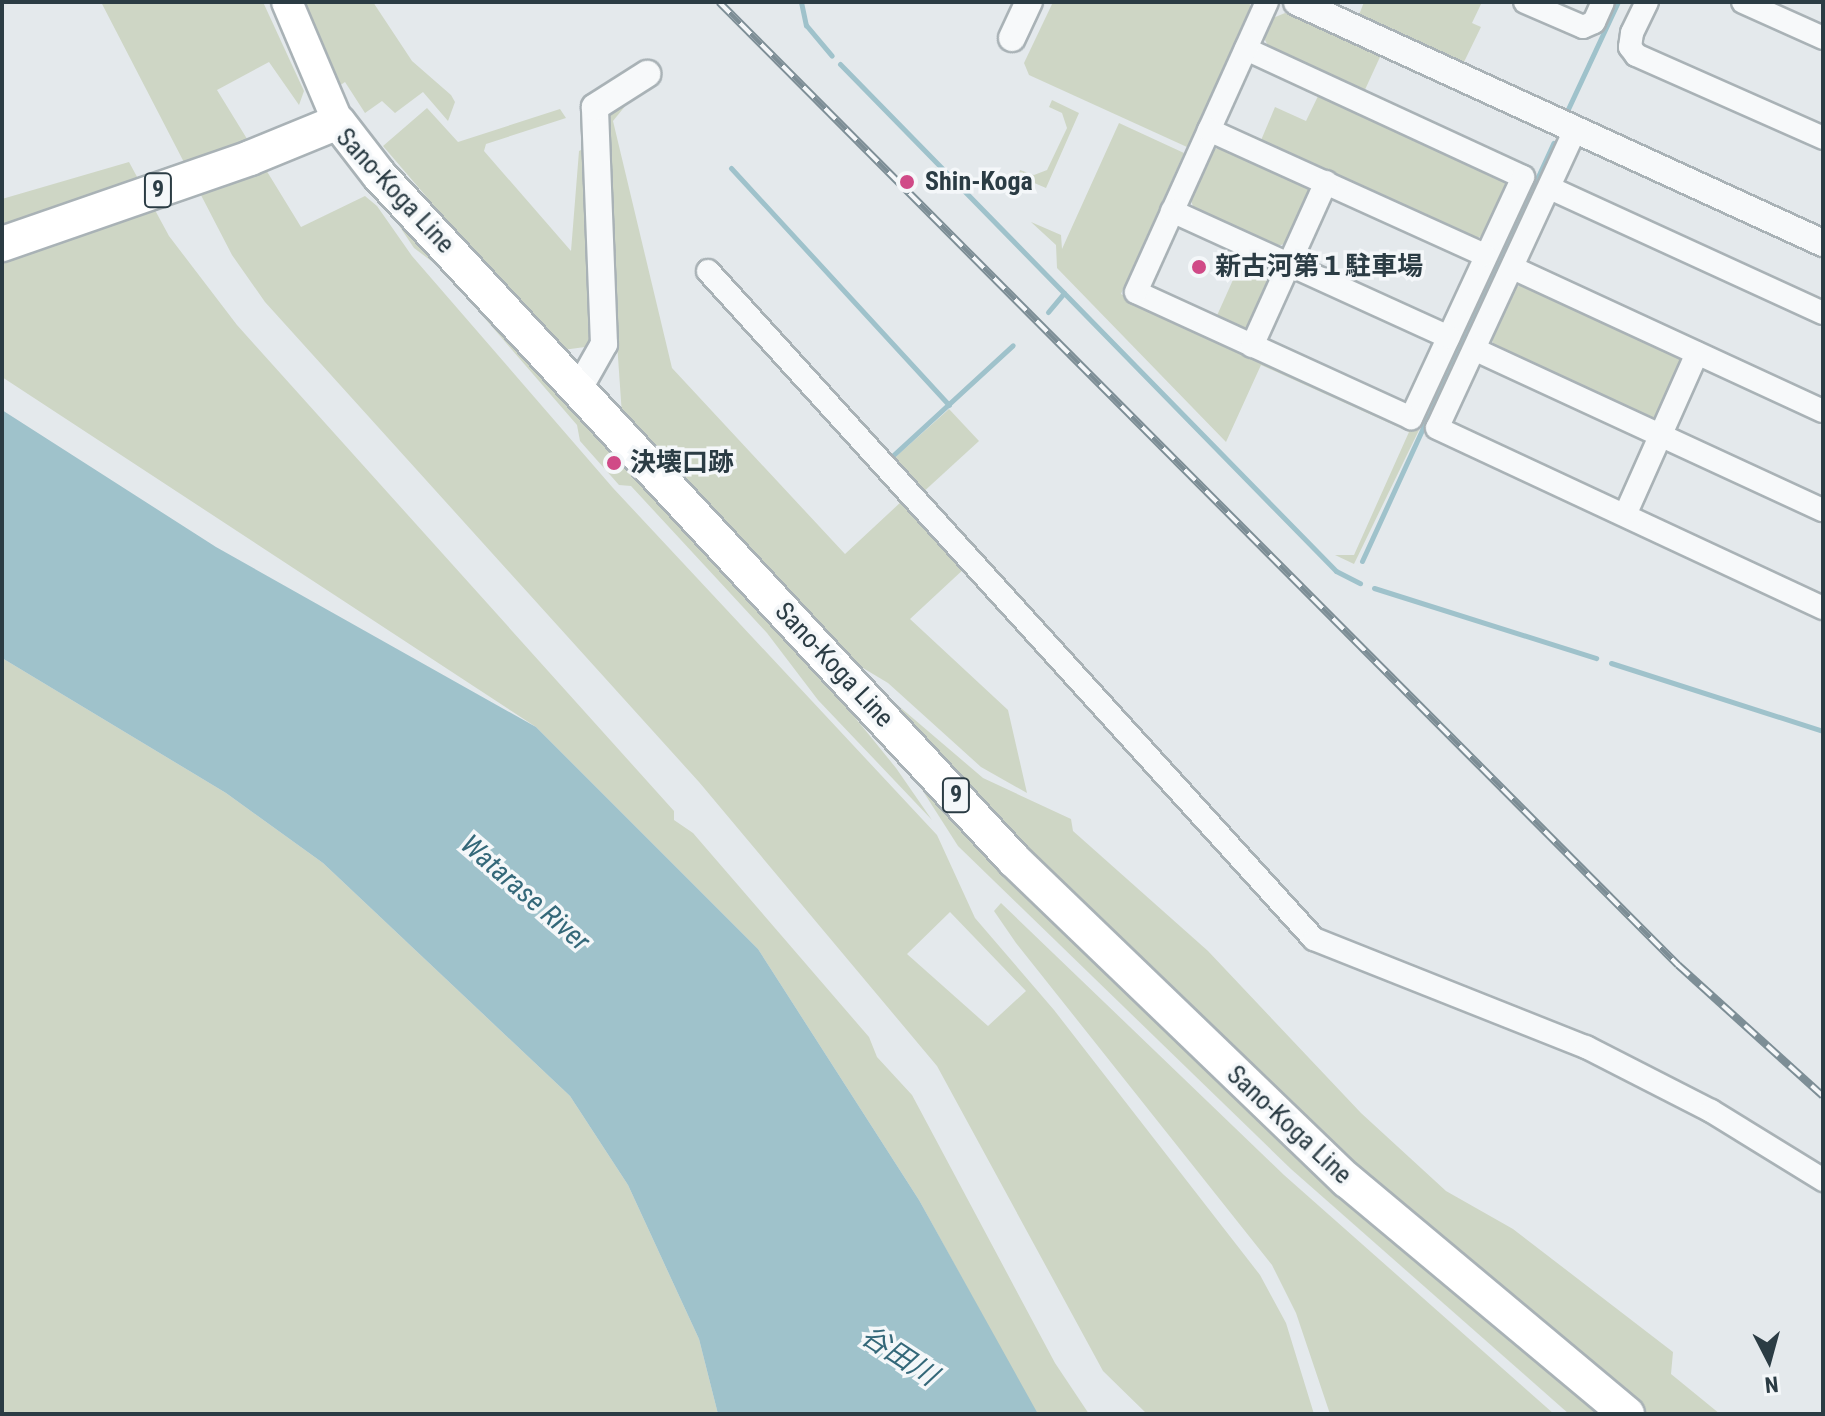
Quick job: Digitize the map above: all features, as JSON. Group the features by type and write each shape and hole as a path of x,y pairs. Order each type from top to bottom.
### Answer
{"main road":[{"path":"287,2 326,128"},
{"name":"Sano-Koga Line","path":"2,244 326,128 379,175 1014,860 1085,931 1347,1180 1618,1410"}],"street":[{"path":"1012,38 1029,2"},
{"path":"1246,49 1523,177 1484,255 1411,418 1136,292 1267,2"},
{"path":"1297,2 1823,243"},
{"path":"1525,2 1583,27 1594,22 1603,2"},
{"path":"1647,2 1632,33 1630,47 1636,55 1823,138"},
{"path":"1743,2 1823,38"},
{"path":"578,390 604,344 595,107 647,74"},
{"path":"1209,130 1484,255"},
{"path":"1575,130 1476,350 1437,428 1823,608"},
{"path":"1252,346 1326,182"},
{"path":"1550,188 1823,313"},
{"path":"1172,211 1449,337"},
{"path":"1513,268 1823,411"},
{"path":"708,271 1314,939 1586,1047 1711,1111 1823,1180"},
{"path":"1476,350 1823,510"},
{"path":"1625,515 1697,353"}],"green space":[{"path":"101,2 263,2 304,91 299,105 269,62 217,90 301,227 365,196 377,206 412,256 613,488 937,835 975,918 1054,1010 1260,1275 1286,1323 1314,1414 1147,1414 1103,1371 937,1066 699,782 265,302 232,255","holes":["950,912 1026,991 988,1026 907,954"]},
{"path":"298,2 373,2 412,61 451,95 455,102 448,121 423,92 395,113 382,101 365,113 345,82 339,86"},
{"path":"1053,2 1249,2 1251,8 1187,147 1029,75 1024,63"},
{"path":"1364,2 1482,2 1472,23 1481,27 1464,62 1359,15"},
{"path":"1285,13 1380,57 1363,94 1270,50 1264,38 1273,18"},
{"path":"1321,90 1504,174 1509,188 1488,234 1470,240 1259,145 1275,107 1306,121"},
{"path":"1052,100 1079,113 1046,188 1018,176 1020,170 1034,175 1047,170 1067,128 1062,113 1049,107"},
{"path":"626,105 613,121 672,368 845,554 902,501 966,567 910,619 1008,710 1027,793 981,767 888,683 838,653 622,415 602,126 605,115"},
{"path":"427,108 458,142 560,109 566,118 486,144 484,151 571,251 579,151 583,149 596,330 585,347 563,350 537,326 383,146"},
{"path":"1119,123 1184,153 1121,294 1419,430 1354,564 1335,555 1354,555 1409,432 1261,365 1226,442 1057,268 1056,245 1031,222 1061,235 1062,249"},
{"path":"1225,146 1306,182 1311,196 1290,242 1272,248 1196,213 1190,199 1212,150"},
{"path":"129,162 169,236 237,325 674,811 674,820 693,833 869,1037 877,1057 912,1095 1055,1363 1089,1414 1038,1414 919,1200 758,949 536,727 2,377 2,199"},
{"path":"386,206 801,651 896,768 932,820 818,700 767,633 631,486 619,485 580,441 577,425 442,269 414,248"},
{"path":"1245,253 1268,264 1274,278 1252,327 1240,331 1215,320"},
{"path":"1525,284 1679,354 1684,366 1661,415 1650,419 1495,350 1491,337 1513,288"},
{"path":"949,409 979,441 920,495 890,462"},
{"path":"2,658 226,793 323,863 570,1096 628,1185 699,1339 718,1414 2,1414"},
{"path":"867,679 983,778 1071,819 1073,831 1208,951 1361,1113 1446,1191 1513,1229 1673,1352 1671,1374 1720,1414 1647,1414 1638,1409 1414,1224 1050,881"},
{"path":"905,763 1604,1414 1569,1414 1291,1169 958,846"},
{"path":"1001,903 1284,1175 1554,1414 1330,1414 1296,1313 1272,1265 1016,943 994,911"}],"water":[{"path":"2,410 216,547 536,727 758,949 919,1200 1038,1414 718,1414 699,1339 628,1185 570,1096 323,863 226,793 2,658"}],"waterway":[{"path":"801,2 806,25 832,56"},
{"path":"1568,109 1618,2"},
{"path":"840,64 1336,571 1360,583"},
{"path":"1362,561 1553,143"},
{"path":"731,168 949,405"},
{"path":"1048,312 1064,293"},
{"path":"889,459 1013,345"},
{"path":"1374,588 1596,658"},
{"path":"1611,663 1823,731"}],"railway":[{"path":"719,2 1678,965 1823,1096"}],"place":[{"name":"Shin-Koga","path":"907,182"},
{"name":"新古河第１駐車場","path":"1199,267"},
{"name":"決壊口跡","path":"614,463"}],"water label":[{"name":"Watarase River","path":"525,893"},
{"name":"谷田川","path":"899,1356"}]}
